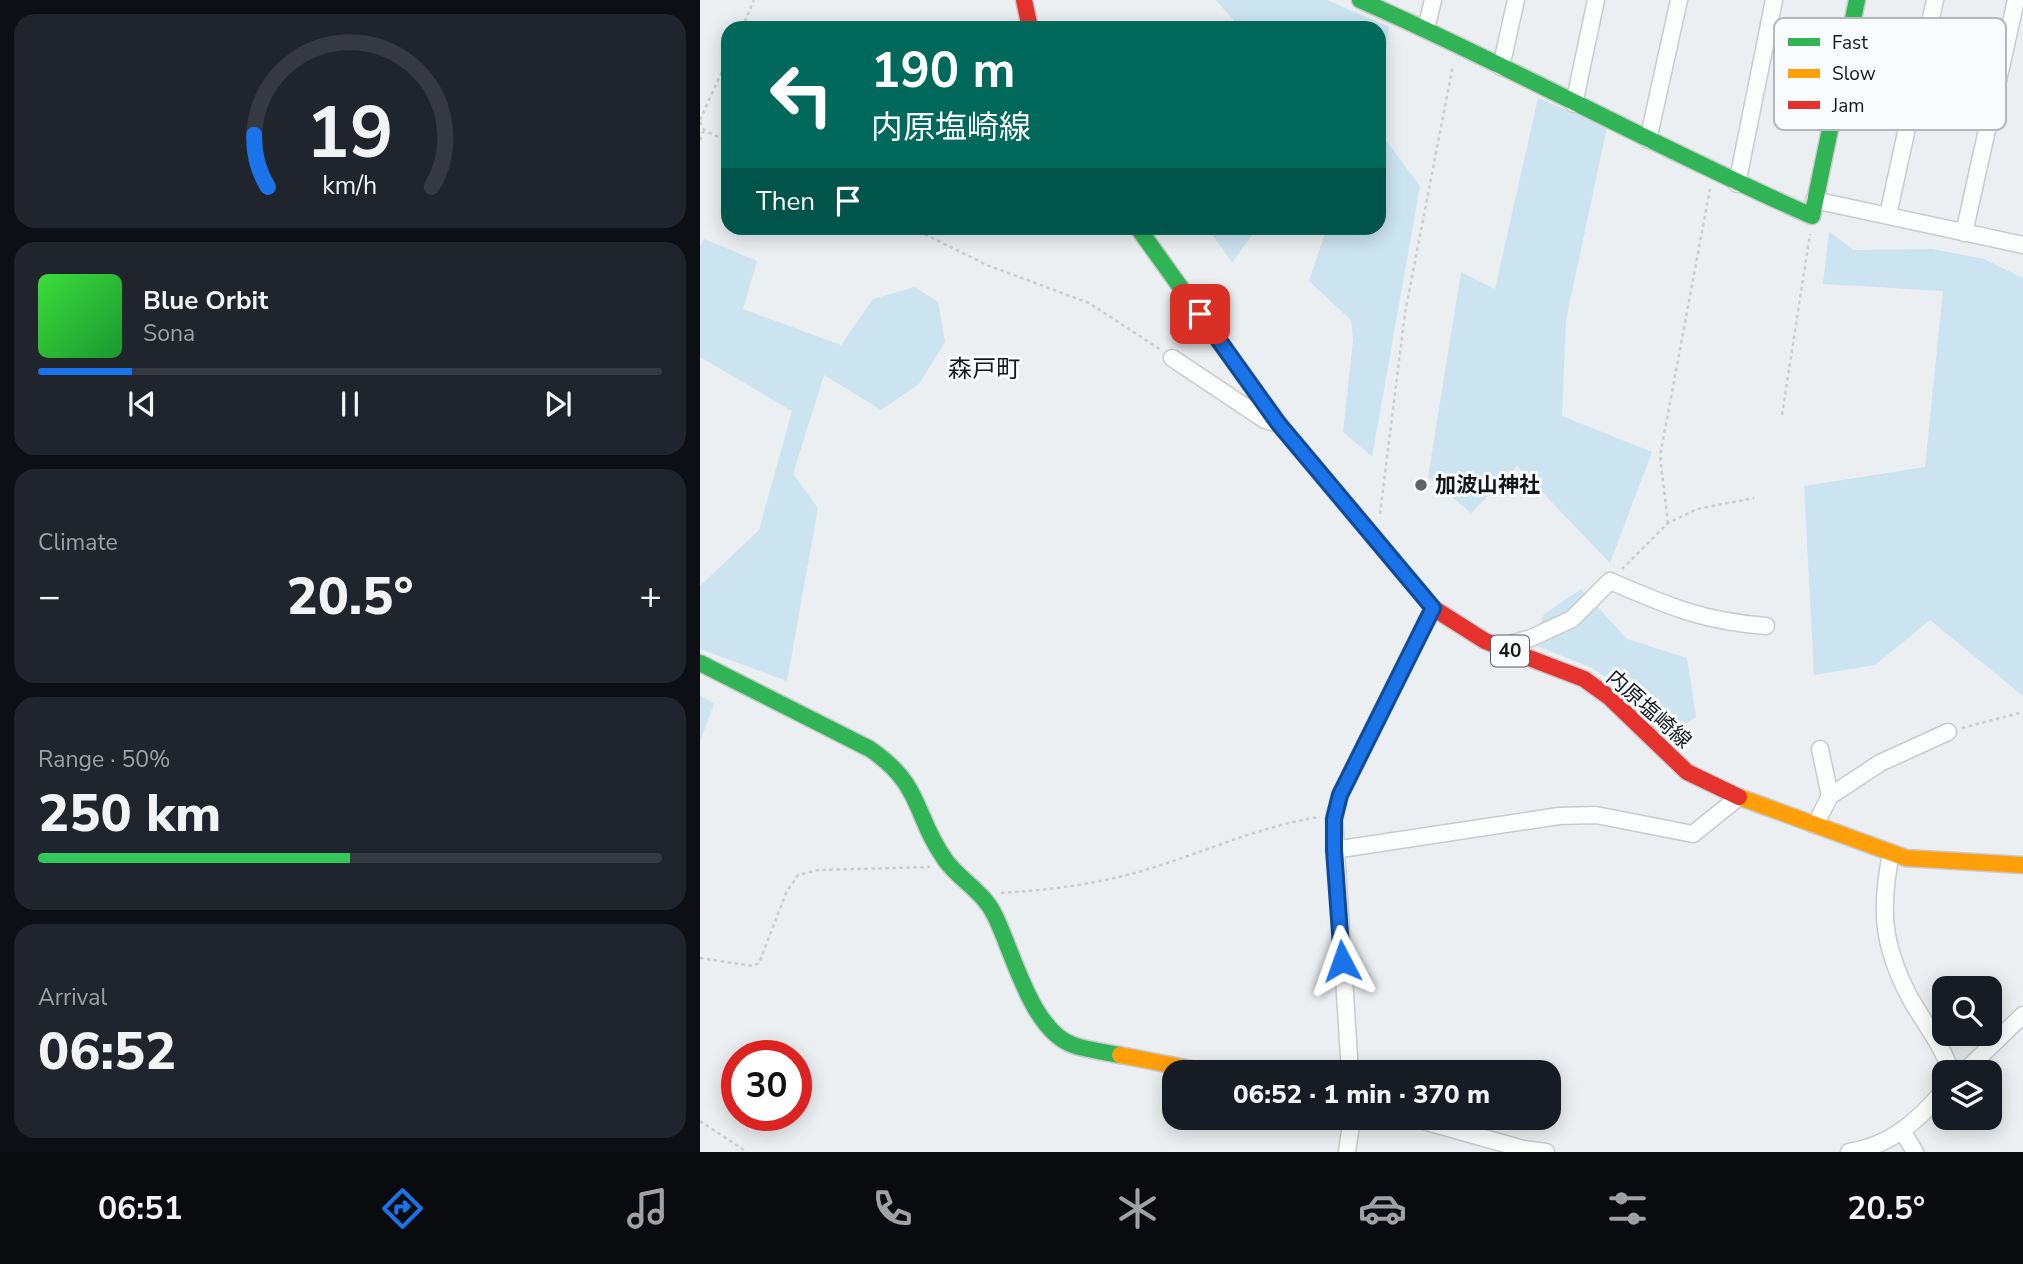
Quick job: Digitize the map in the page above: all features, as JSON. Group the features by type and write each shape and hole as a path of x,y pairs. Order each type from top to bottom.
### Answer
{"street":[{"path":"1024,0 1028,21"},
{"path":"1360,0 1426,29 1457,47 1713,173 1812,216 1829,130"},
{"path":"1426,29 1433,0"},
{"path":"1501,67 1516,0"},
{"path":"1574,104 1596,0"},
{"path":"1648,141 1679,0"},
{"path":"1737,184 1774,0"},
{"path":"1853,18 1857,0"},
{"path":"1931,18 1935,0"},
{"path":"2006,45 2016,0"},
{"path":"1888,215 1907,130"},
{"path":"1964,233 1987,130"},
{"path":"1814,200 2023,245"},
{"name":"内原塩崎線","path":"1143,235 1278,423 1433,608 1468,633 1584,679 1609,697 1687,772 1740,797 1891,853 1928,861 2023,865"},
{"path":"1172,358 1265,421 1278,423"},
{"path":"1500,647 1531,638 1572,619 1610,581 1683,612 1721,623 1766,626"},
{"path":"1349,1060 1334,819 1340,795 1433,608"},
{"path":"700,663 870,749 895,766 911,790 930,839 949,865 984,894 1026,987 1055,1035 1071,1045 1162,1063"},
{"path":"1815,825 1830,796 1880,763 1948,732"},
{"path":"1820,749 1830,796"},
{"path":"1334,850 1559,816 1596,815 1693,834 1740,797"},
{"path":"1891,853 1883,895 1890,943 1909,995 1947,1059 1951,1073 1967,1069 2022,1016"},
{"path":"1849,1152 1873,1147 1903,1132 1932,1102"},
{"path":"1347,1152 1350,1130"},
{"path":"1460,1130 1546,1152"},
{"path":"1903,1132 1915,1152"}],"path":[{"path":"744,21 754,0"},
{"path":"1380,516 1407,301 1457,47"},
{"path":"721,74 700,121 704,130 721,138"},
{"path":"700,140 704,130"},
{"path":"1668,523 1660,456 1713,173"},
{"path":"1782,415 1811,230"},
{"path":"926,235 987,265 1089,303 1172,358"},
{"path":"1610,581 1668,523 1698,509 1754,498"},
{"path":"1948,732 2023,712"},
{"path":"984,894 1039,891 1112,879 1207,851 1255,832 1319,817 1334,819"},
{"path":"700,958 753,966 759,963 792,881 805,872 949,865"},
{"path":"700,1121 747,1152"}],"shaded area":[{"path":"1216,0 1327,0 1375,21 1234,21"},
{"path":"1386,26 1389,27 1386,49"},
{"path":"1538,98 1607,127 1566,320 1562,416 1652,452 1610,563 1517,466 1471,513 1428,477 1461,272 1495,289"},
{"path":"1386,140 1420,186 1372,457 1343,432 1353,340 1351,320 1309,281 1324,235 1386,235"},
{"path":"1829,231 1853,250 1932,249 1984,259 2023,278 2023,696 1930,620 1875,665 1814,675 1804,486 1925,467 1943,291 1823,284"},
{"path":"1213,235 1252,235 1232,263"},
{"path":"704,239 757,261 743,309 841,345 873,299 915,287 938,302 945,342 919,384 881,410 824,375 793,474 818,508 787,681 700,649 700,586 759,530 792,411 700,357 700,246"},
{"path":"1581,589 1627,639 1687,658 1696,717 1663,739 1625,689 1590,667 1532,644 1544,614"},
{"path":"700,695 714,704 700,741"}],"traffic: fast":[{"path":"1360,0 1812,216 1830,130"},
{"path":"1853,18 1857,0"},
{"path":"1143,235 1278,423 1418,590"},
{"path":"700,663 870,749 887,763 909,789 946,861 979,893 990,908 1025,988 1046,1024 1058,1037 1073,1045 1120,1055"}],"traffic: slow":[{"path":"1739,797 1906,858 2023,865"},
{"path":"1120,1055 1162,1063"}],"traffic: jam":[{"path":"1024,0 1028,21"},
{"path":"1418,590 1433,608 1485,641 1584,679 1609,697 1687,772 1739,797"}],"place":[{"name":"加波山神社","path":"1421,485"}],"district":[{"name":"森戸町","path":"984,369"}],"route":[{"path":"1200,314 1278,423 1433,608 1340,795 1334,819 1334,850 1342,961"}]}
